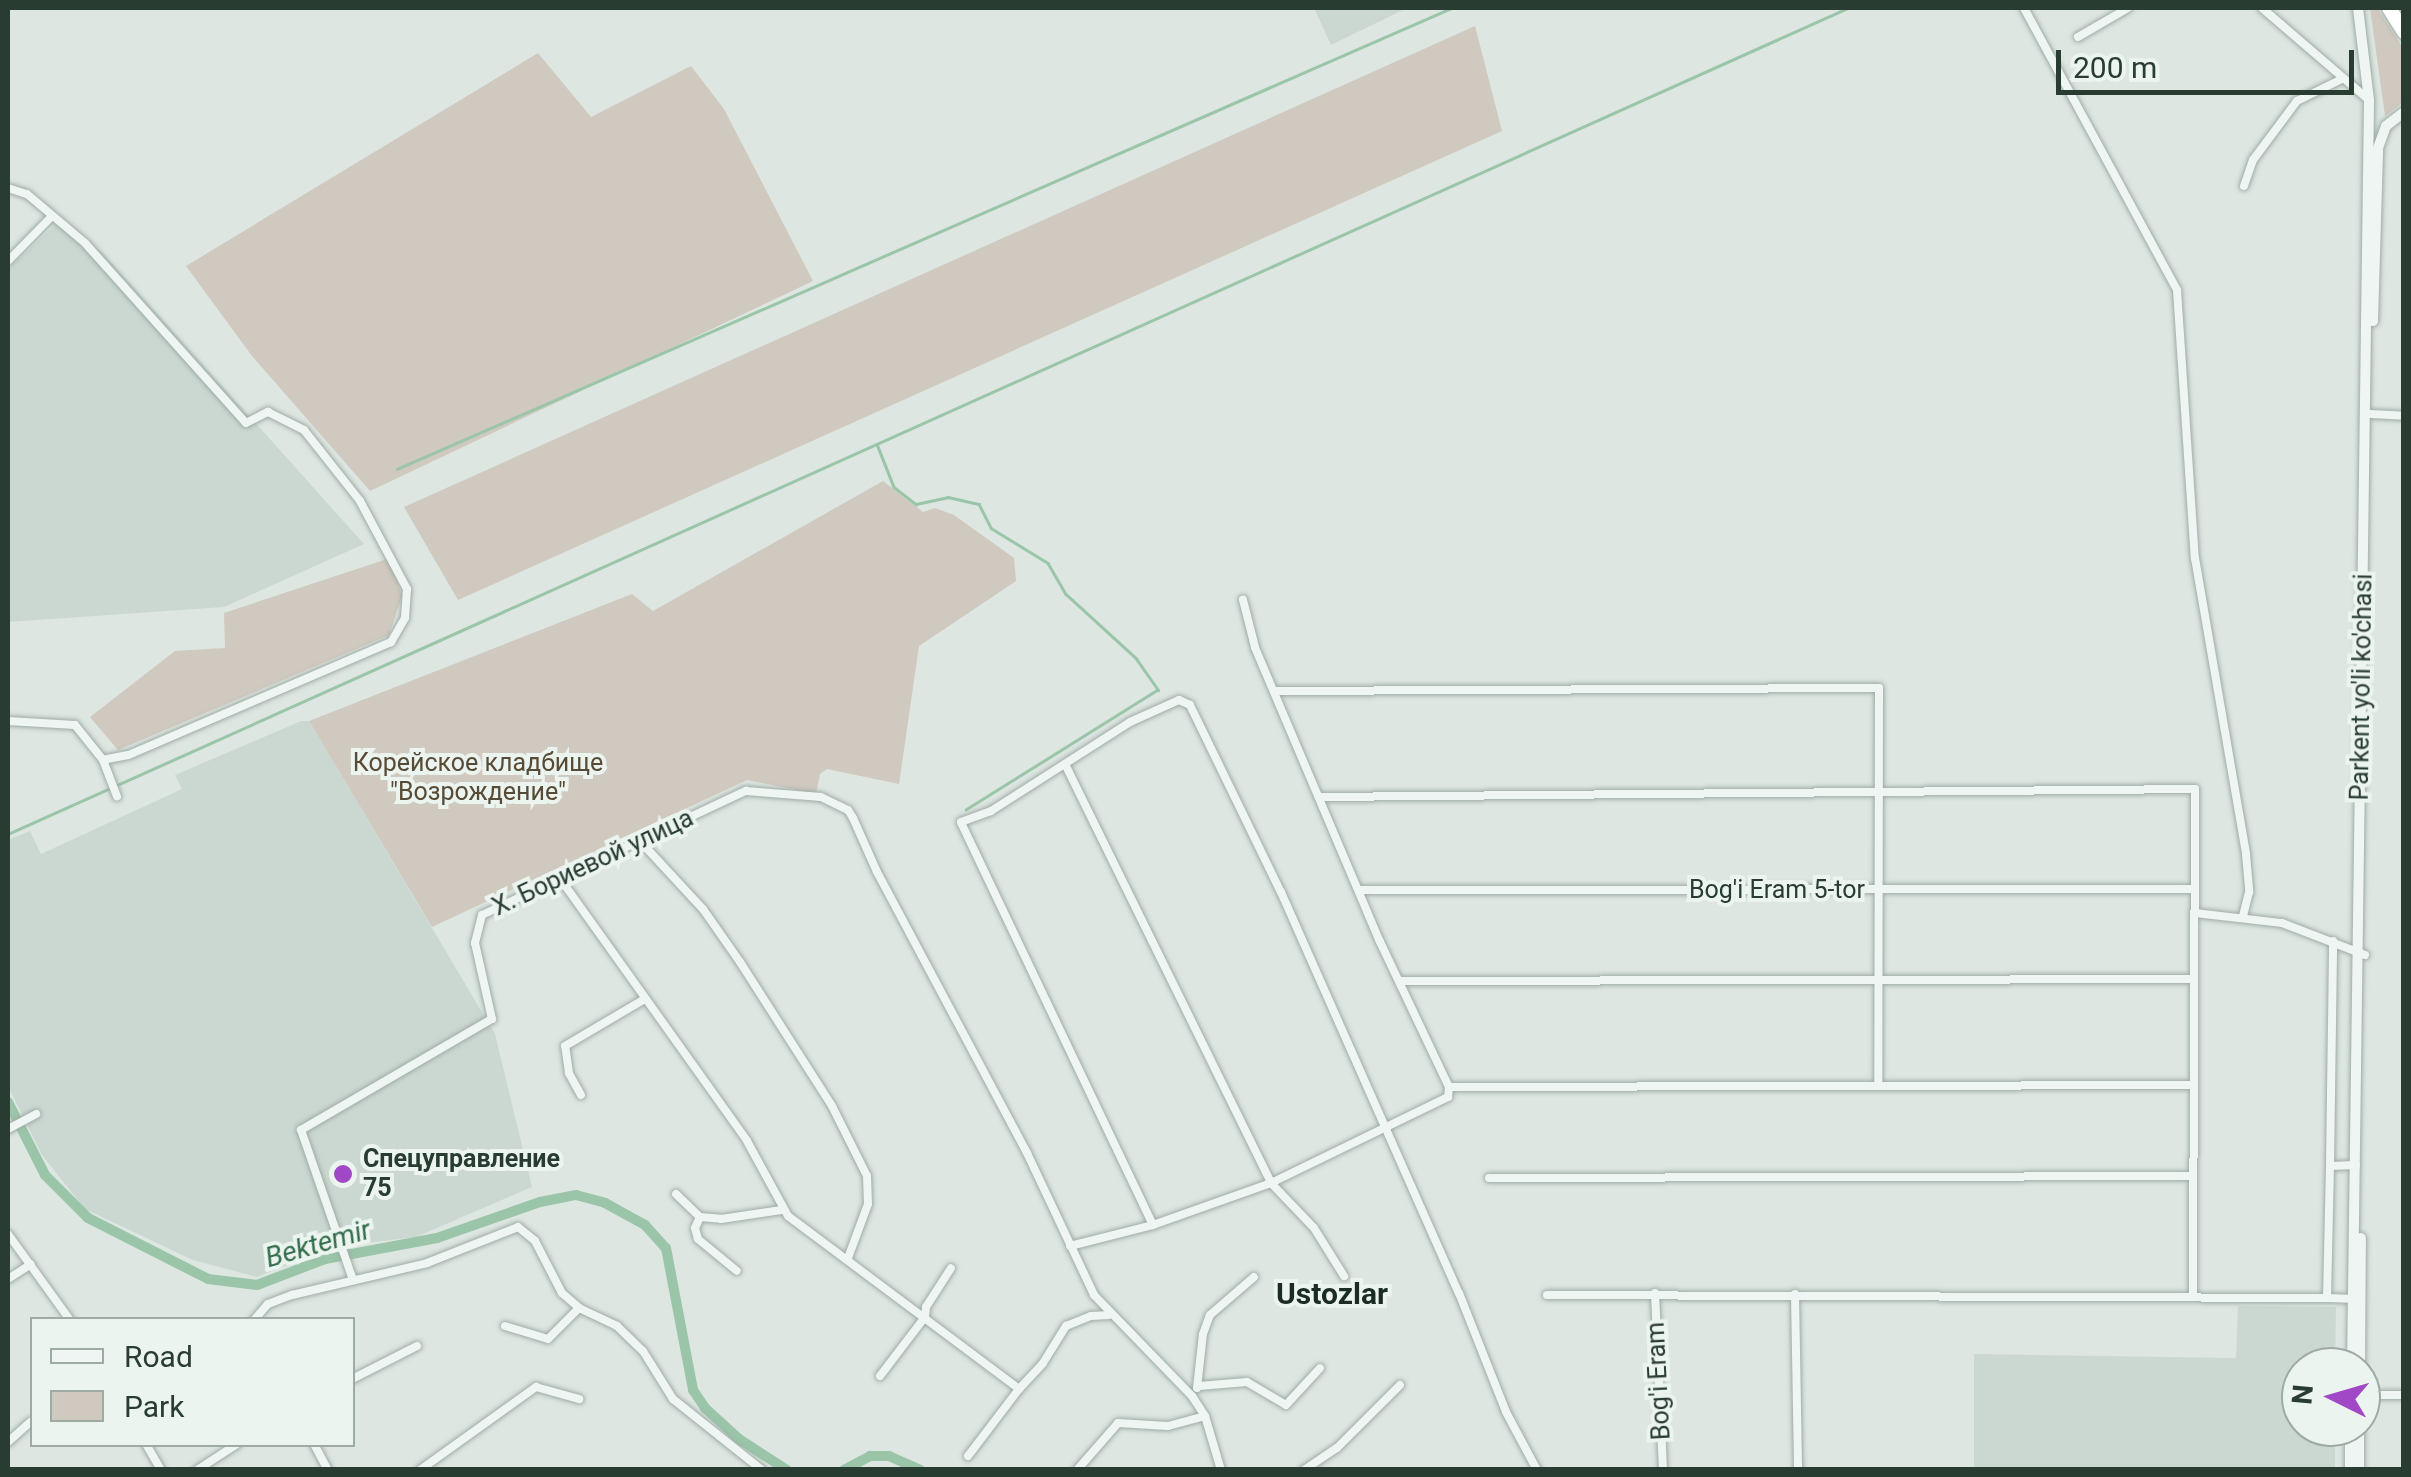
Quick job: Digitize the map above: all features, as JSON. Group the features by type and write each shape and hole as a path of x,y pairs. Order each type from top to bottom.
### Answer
{"highway":[{"path":"2389,8 2404,32"}],"street":[{"path":"2024,8 2177,290 2195,558 2249,879 2243,916"},
{"path":"2078,37 2128,8"},
{"path":"2262,8 2369,100"},
{"name":"Parkent yo'li ko'chasi","path":"2358,8 2369,100 2362,954 2356,1165 2359,1347"},
{"path":"2244,186 2252,160 2297,101 2342,79"},
{"name":"Parkent yo'li ko'chasi","path":"2353,1347 2375,188 2382,134 2404,112"},
{"path":"8,188 27,194 85,243 246,422 268,412 304,430 360,500 408,589 404,618 391,642 128,755 104,760"},
{"path":"8,261 52,216"},
{"path":"2371,414 2403,413"},
{"path":"1221,1470 1205,1416 1192,1396 1109,1315 1070,1246 1153,1225 1271,1183 1448,1096 1450,1088 1359,890 1255,647 1243,600"},
{"path":"1276,691 1879,688 1878,1086"},
{"path":"1153,1225 962,822 991,811 1170,701 1190,706 1281,892 1506,1412 1537,1470"},
{"path":"8,721 75,725 104,760 117,796"},
{"path":"1066,766 1271,1183 1314,1228 1344,1276"},
{"name":"Х. Бориевой улица","path":"354,1280 301,1130 492,1018 475,943 482,916 639,840 758,789 822,797 848,810 1002,1104 1070,1246"},
{"path":"1319,797 2195,789 2193,1297"},
{"path":"639,840 703,910 740,962 832,1106 867,1176 868,1204 848,1258"},
{"path":"559,877 643,1000 747,1140 781,1210 1020,1389"},
{"name":"Bog'i Eram 5-tor","path":"1359,890 2195,889"},
{"path":"2194,913 2282,923 2362,954"},
{"path":"2327,1298 2333,941"},
{"path":"1400,980 2194,979"},
{"path":"581,1096 569,1073 565,1046 643,1000"},
{"path":"1450,1088 2194,1085"},
{"path":"10,1127 36,1114"},
{"path":"2330,1166 2356,1165"},
{"path":"1490,1178 2194,1176"},
{"path":"676,1194 700,1217 736,1218 781,1210"},
{"path":"700,1217 695,1228 698,1239 738,1271"},
{"path":"257,1317 268,1304 427,1264 518,1226 535,1241 562,1293 579,1308 618,1326 642,1351 673,1399 762,1470"},
{"path":"8,1234 68,1317"},
{"path":"8,1279 31,1264"},
{"path":"880,1376 925,1317 926,1306 952,1268"},
{"path":"1192,1396 1199,1386 1202,1334 1210,1315 1254,1277"},
{"name":"Bog'i Eram","path":"1655,1294 1663,1470"},
{"path":"1796,1294 1798,1470"},
{"path":"1546,1296 2357,1299"},
{"path":"505,1326 548,1338 579,1308"},
{"path":"968,1456 1066,1326 1091,1316 1109,1315"},
{"path":"355,1377 417,1346"},
{"path":"1199,1386 1246,1382 1280,1405 1320,1368"},
{"path":"1304,1470 1337,1448 1400,1385"},
{"path":"420,1470 536,1388 579,1400"},
{"path":"1077,1470 1118,1424 1168,1426 1205,1416"},
{"path":"8,1442 30,1422"},
{"path":"148,1447 161,1470"},
{"path":"198,1470 232,1447"},
{"path":"316,1447 328,1470"}],"shaded area":[{"path":"1314,8 1407,8 1331,45"},
{"path":"61,220 104,254 364,544 224,607 8,622 8,269"},
{"path":"309,721 495,1034 532,1187 416,1237 333,1247 257,1277 193,1260 85,1209 42,1155 8,1086 8,840 30,831 41,854 182,789 175,775"},
{"path":"2238,1306 2336,1307 2335,1347 2281,1347 2281,1447 2335,1447 2335,1469 1974,1469 1974,1354 2236,1358"}],"green space":[{"path":"2370,8 2377,8 2403,48 2403,102 2385,116"},
{"path":"1475,26 1502,131 458,600 404,507"},
{"path":"538,53 591,117 691,66 724,109 813,281 370,491 252,356 186,266"},
{"name":"Корейское кладбище \"Возрождение\"","path":"883,481 923,512 935,508 954,515 1014,558 1016,581 919,646 899,784 827,769 820,774 816,794 747,780 432,927 309,721 632,594 653,611"},
{"path":"390,558 402,596 389,635 118,750 90,717 175,651 225,648 224,613"}],"waterway":[{"path":"397,469 1451,8"},
{"path":"8,834 1848,8"},
{"path":"877,444 894,487 916,504 948,497 979,504 991,528 1048,563 1066,594 1136,658 1158,690 966,810"},
{"name":"Bektemir","path":"8,1102 45,1175 88,1218 208,1279 257,1285 325,1259 437,1238 540,1202 576,1195 605,1203 645,1225 666,1248 693,1390 705,1408 739,1439 787,1470"},
{"name":"Bektemir","path":"844,1470 870,1456 889,1456 920,1470"}],"place":[{"name":"Спецуправление 75","path":"343,1174"}],"district":[{"name":"Ustozlar","path":"1332,1294"}]}
